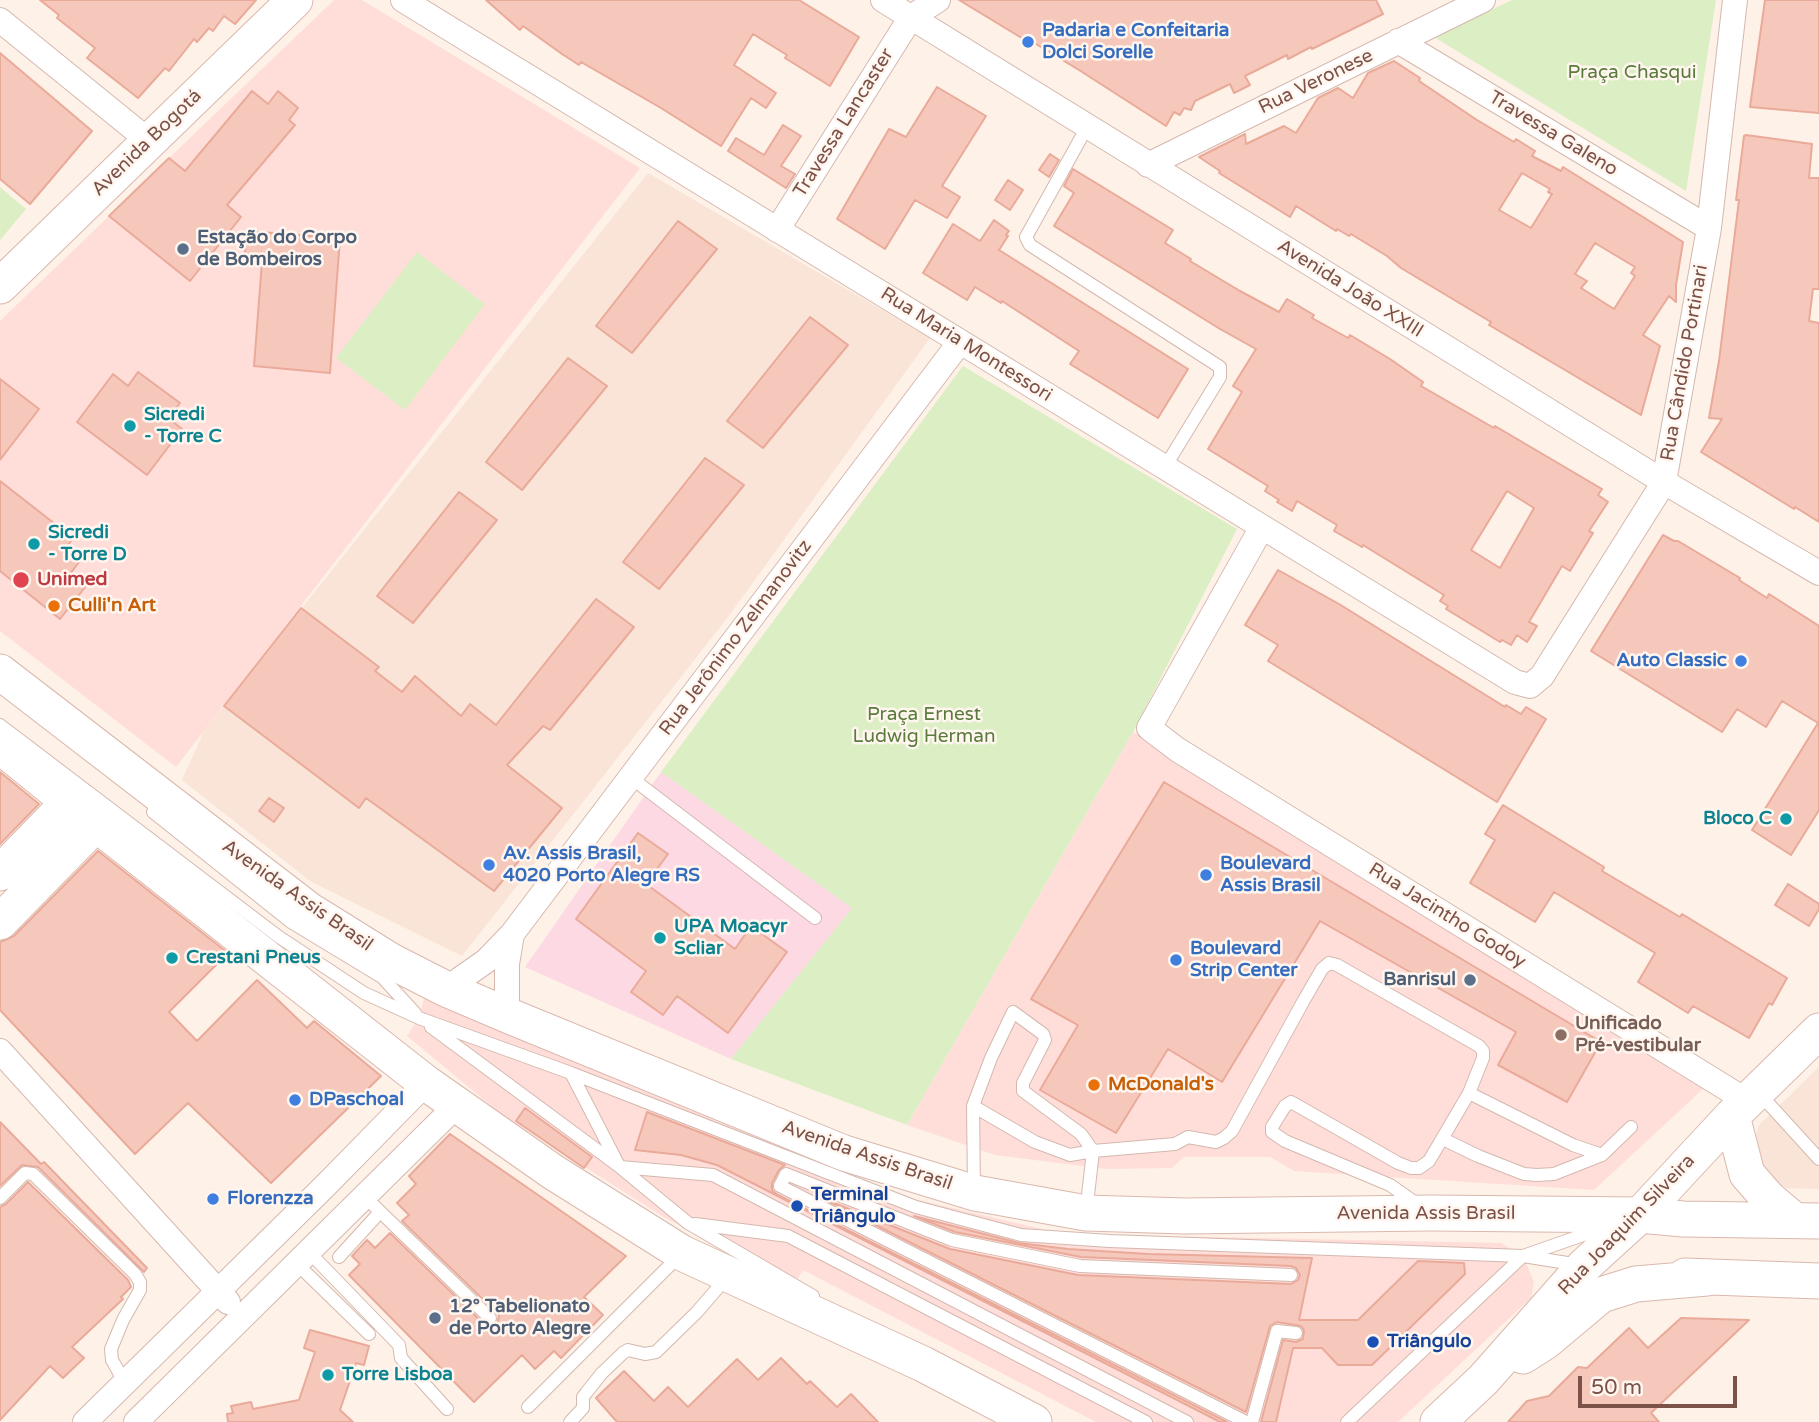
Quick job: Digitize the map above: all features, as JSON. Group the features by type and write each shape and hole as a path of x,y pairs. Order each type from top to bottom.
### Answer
{"main road":[{"name":"Avenida Bogotá","path":"0,286 295,0"},
{"name":"Avenida Assis Brasil","path":"0,672 309,910 391,961 446,989 507,1015 844,1153 975,1193 1086,1213 1185,1216 1430,1213 1640,1215 1683,1219 1807,1221"},
{"path":"0,746 426,1083 553,1172 685,1238 728,1275 923,1364 1034,1422"},
{"path":"0,873 69,802"},
{"path":"0,922 96,824"},
{"name":"Rua Joaquim Silveira","path":"1438,1422 1483,1380 1584,1266 1640,1215 1745,1103 1819,1031"},
{"path":"1745,1103 1747,1174 1768,1198 1807,1221"},
{"path":"1584,1266 1707,1279 1819,1281"},
{"path":"1483,1380 1545,1342 1601,1294 1636,1284 1707,1279"}],"street":[{"name":"Rua Maria Montessori","path":"403,0 1515,682 1530,686"},
{"name":"Avenida João XXIII","path":"883,0 1664,482 1819,573"},
{"path":"911,17 939,0"},
{"name":"Rua Veronese","path":"1148,165 1483,0"},
{"name":"Rua Cândido Portinari","path":"1530,686 1542,676 1664,482 1709,228 1735,0"},
{"name":"Travessa Lancaster","path":"777,230 911,17"},
{"path":"0,20 149,141"},
{"name":"Travessa Galeno","path":"1398,41 1709,228"},
{"name":"Rua Jerônimo Zelmanovitz","path":"446,989 486,961 512,934 960,342"},
{"name":"Rua Jacintho Godoy","path":"1262,527 1149,728 1190,757 1745,1103"},
{"name":"Rua Jerônimo Zelmanovitz","path":"507,1015 507,964 512,934"},
{"path":"0,1051 242,1317"},
{"path":"85,1422 426,1083"},
{"path":"136,1422 303,1258 365,1207 456,1106"},
{"path":"325,1186 365,1207"}],"lane":[{"path":"1087,127 1026,237 1030,245 1220,368 1220,377 1165,467"},
{"path":"0,724 279,937 365,993 419,1018 571,1073 916,1207 1021,1236 1523,1256 1584,1266"},
{"path":"631,777 815,918"},
{"path":"144,804 291,922 382,977 419,1018 620,1167 685,1238 782,1277 923,1364"},
{"path":"973,1106 1035,1142 1070,1155 1175,1144 1188,1137 1216,1142 1224,1139 1232,1131 1322,970 1329,963 1333,963 1481,1048 1483,1058 1469,1093 1443,1139 1429,1161 1419,1168 1398,1163 1291,1102 1285,1106 1271,1129 1284,1141 1390,1185 1430,1213"},
{"path":"975,1193 973,1106 990,1058 1013,1012 1045,1037 1023,1083 1023,1091 1081,1134 1093,1151 1086,1213"},
{"path":"571,1073 620,1167"},
{"path":"1469,1093 1573,1145 1602,1154"},
{"path":"1745,1103 1819,1159"},
{"path":"1443,1139 1524,1174 1554,1174 1602,1154 1631,1127"},
{"path":"620,1167 713,1175 1187,1422"},
{"path":"0,1198 25,1173 33,1174 135,1274 140,1282 140,1290 111,1349 112,1360 125,1383"},
{"path":"1245,1422 780,1186 786,1174 952,1240 1080,1266 1291,1275"},
{"path":"339,1257 365,1207 490,1318"},
{"path":"1348,1422 1523,1256 1640,1215"},
{"path":"528,1407 685,1238 788,1236 1146,1422"},
{"path":"303,1258 369,1334"},
{"path":"303,1258 399,1345 401,1358 447,1409"},
{"path":"570,1422 583,1408 583,1397 625,1351 645,1354 656,1352 697,1312 728,1275"},
{"path":"1252,1422 1277,1331 1296,1333"}],"shaded area":[{"path":"334,0 362,0 640,168 176,767 0,631 0,321 109,216 190,280 241,217 169,158"},
{"path":"648,173 930,338 728,617 462,956 310,881 182,780 204,731"},
{"name":"Boulevard Assis Brasil","path":"1133,732 1703,1089 1594,1190 1294,1171 1270,1157 1184,1157 1172,1168 1106,1169 995,1155 907,1125"},
{"path":"661,772 853,908 731,1059 525,967"},
{"name":"Terminal Triângulo","path":"425,994 893,1194 1063,1234 1501,1243 1523,1256 1534,1282 1531,1298 1398,1422 1096,1422 803,1270 795,1283 667,1219 501,1114 407,1036 419,1018"},
{"path":"1819,1067 1819,1189 1786,1188 1767,1177 1753,1146 1759,1125"}],"green space":[{"name":"Praça Chasqui","path":"1512,0 1716,0 1686,191 1434,37"},
{"path":"0,187 26,209 0,240"},
{"path":"417,252 485,304 405,410 336,358"},
{"name":"Praça Ernest Ludwig Herman","path":"963,366 1237,529 1133,732 907,1125 731,1059 852,908 661,772"}],"building":[{"path":"40,0 256,0 235,24 224,16 213,31 209,28 197,42 194,39 169,71 165,68 138,98 87,58 95,48 57,18 59,15"},
{"path":"486,0 799,0 859,37 830,86 753,34 734,65 776,93 766,108 751,98 721,146 581,62 579,65 523,26 520,30"},
{"path":"959,0 1376,0 1383,14 1312,49 1311,47 1288,59 1287,55 1245,76 1250,85 1234,93 1230,84 1195,101 1191,110 1184,108 1180,115 1174,112 1166,126 1079,70"},
{"path":"1765,0 1819,0 1819,113 1750,107"},
{"path":"0,53 92,131 30,204 0,179"},
{"path":"1394,61 1477,120 1535,151 1532,156 1561,171 1563,167 1683,242 1676,302 1669,296 1643,335 1660,346 1641,415 1489,325 1491,322 1401,268 1351,234 1349,236 1337,229 1336,231 1296,206 1290,217 1219,173 1220,171 1199,157 1245,134 1246,144 1284,126 1296,133 1318,98 1338,88 1353,98 1368,73","holes":["1522,173 1550,189 1548,192 1552,194 1531,228 1499,210","1595,243 1635,267 1631,273 1635,276 1614,309 1581,288 1587,281 1575,274"]},
{"path":"937,87 986,116 942,186 960,197 947,218 915,200 885,249 837,219 889,129 906,137"},
{"path":"252,91 268,104 278,91 298,108 289,120 295,125 227,205 241,217 190,281 109,216 169,158 185,171"},
{"path":"783,125 801,136 781,166 795,174 786,188 728,151 736,138 764,155"},
{"path":"1746,135 1812,144 1809,178 1819,178 1819,289 1813,289 1809,321 1819,323 1819,522 1701,452 1722,419 1709,418 1719,361 1739,200 1736,200"},
{"path":"1050,154 1059,160 1049,177 1039,170"},
{"path":"1073,169 1173,230 1165,243 1191,259 1190,261 1279,312 1287,299 1314,315 1312,318 1348,338 1350,335 1390,359 1423,382 1421,386 1602,489 1598,495 1608,502 1589,531 1593,533 1570,571 1562,566 1529,622 1537,626 1527,642 1517,635 1511,645 1502,640 1500,642 1446,609 1448,606 1440,601 1444,595 1363,545 1362,547 1334,531 1337,525 1297,501 1292,511 1277,502 1279,500 1265,491 1268,486 1208,449 1242,392 1233,386 1256,349 1054,226 1074,193 1064,186","holes":["1507,491 1534,508 1500,568 1471,550"]},
{"path":"1008,180 1023,190 1010,210 995,200"},
{"path":"994,220 1009,231 999,250 1188,369 1158,418 1070,364 1079,351 1002,301 1001,303 975,287 967,300 923,273 953,224 980,241"},
{"path":"678,221 717,249 632,353 596,326"},
{"path":"247,231 340,238 330,373 254,366 262,262 244,261"},
{"path":"810,317 848,345 763,448 727,421"},
{"path":"568,358 607,386 522,490 486,462"},
{"name":"Sicredi - Torre C","path":"138,372 180,403 168,418 182,429 147,475 77,422 113,374 128,386"},
{"path":"0,379 39,409 0,460"},
{"path":"705,458 744,485 659,589 623,562"},
{"name":"Sicredi - Torre D","path":"0,481 73,538 64,551 79,562 70,574 86,586 60,619 0,571"},
{"path":"459,492 497,520 413,623 377,596"},
{"path":"1663,535 1740,578 1739,580 1767,598 1769,594 1819,626 1819,810 1791,855 1752,830 1818,723 1782,701 1766,727 1737,709 1722,732 1591,651"},
{"path":"1278,570 1339,604 1505,707 1506,705 1521,714 1526,707 1546,719 1497,802 1268,661 1278,645 1245,625"},
{"path":"596,599 634,627 550,730 543,726 507,765 562,808 494,891 366,798 359,808 224,706 301,608 379,667 375,671 402,692 415,676 461,716 470,704 496,725"},
{"path":"0,772 39,804 0,844"},
{"name":"Boulevard Strip Center","path":"1164,782 1601,1042 1567,1102 1498,1065 1516,1032 1320,921 1222,1082 1168,1049 1116,1133 1040,1090 1078,1025 1031,999"},
{"path":"269,798 284,808 274,822 259,811"},
{"path":"1503,805 1604,867 1602,871 1680,917 1682,914 1787,978 1749,1038 1693,1006 1688,1013 1638,982 1655,953 1554,892 1535,922 1470,883 1495,840 1485,834"},
{"name":"UPA Moacyr Scliar","path":"638,833 668,854 646,884 735,949 751,926 787,952 728,1033 677,996 663,1015 631,992 646,971 576,919"},
{"path":"98,851 228,953 169,1012 197,1041 257,980 307,1028 314,1021 381,1076 271,1183 188,1103 135,1154 0,1010 0,942 14,936"},
{"path":"1788,884 1819,904 1809,926 1775,905"},
{"path":"525,1108 592,1157 584,1168 516,1121"},
{"path":"647,1112 785,1165 772,1183 772,1190 776,1194 1227,1422 1220,1422 717,1165 681,1155 635,1150"},
{"path":"0,1122 41,1164 44,1162 147,1268 144,1272 38,1167 22,1165 0,1186"},
{"path":"450,1134 626,1256 584,1297 603,1315 561,1358 554,1351 535,1369 522,1355 474,1402 349,1275 360,1264 352,1256 367,1240 375,1248 390,1233 484,1324 492,1327 497,1324 499,1316 496,1312 402,1221 409,1215 397,1203 416,1184 409,1176"},
{"path":"28,1182 128,1280 131,1287 121,1297 123,1299 72,1347 84,1358 63,1378 50,1366 0,1420 0,1207"},
{"path":"824,1199 950,1249 1078,1275 1291,1284 1298,1280 1300,1275 1296,1268 1291,1266 1081,1257 955,1232 914,1216 1019,1243 1068,1249 1312,1258 1299,1320 1358,1320 1418,1261 1464,1263 1465,1274 1372,1365 1338,1365 1322,1348 1293,1348 1276,1422 1261,1422 1283,1340 1296,1342 1303,1339 1304,1330 1301,1326 1277,1322 1270,1326 1246,1412"},
{"path":"1681,1318 1749,1320 1651,1413 1659,1422 1508,1422 1527,1401 1549,1396 1578,1367 1587,1368 1629,1328 1648,1348"},
{"name":"Torre Lisboa","path":"310,1330 369,1346 364,1365 356,1363 340,1410 353,1422 228,1422 227,1414 233,1413 231,1406 251,1402 253,1409 299,1400 315,1352 304,1348"},
{"path":"781,1358 807,1384 810,1381 837,1407 851,1394 878,1422 617,1422 596,1398 624,1371 654,1401 668,1387 688,1407 737,1359 758,1380"}],"place":[{"name":"Padaria e Confeitaria Dolci Sorelle","path":"1028,42"},
{"name":"Estação do Corpo de Bombeiros","path":"183,249"},
{"name":"Sicredi - Torre C","path":"130,426"},
{"name":"Sicredi - Torre D","path":"34,544"},
{"name":"Unimed","path":"21,580"},
{"name":"Culli'n Art","path":"54,606"},
{"name":"Auto Classic","path":"1741,661"},
{"name":"Bloco C","path":"1786,819"},
{"name":"Av. Assis Brasil, 4020 Porto Alegre RS","path":"489,865"},
{"name":"Boulevard Assis Brasil","path":"1206,875"},
{"name":"UPA Moacyr Scliar","path":"660,938"},
{"name":"Crestani Pneus","path":"172,958"},
{"name":"Boulevard Strip Center","path":"1176,960"},
{"name":"Banrisul","path":"1470,980"},
{"name":"Unificado Pré-vestibular","path":"1561,1035"},
{"name":"McDonald's","path":"1094,1085"},
{"name":"DPaschoal","path":"295,1100"},
{"name":"Florenzza","path":"213,1199"},
{"name":"Terminal Triângulo","path":"797,1206"},
{"name":"12° Tabelionato de Porto Alegre","path":"435,1318"},
{"name":"Triângulo","path":"1373,1342"},
{"name":"Torre Lisboa","path":"328,1375"}]}
